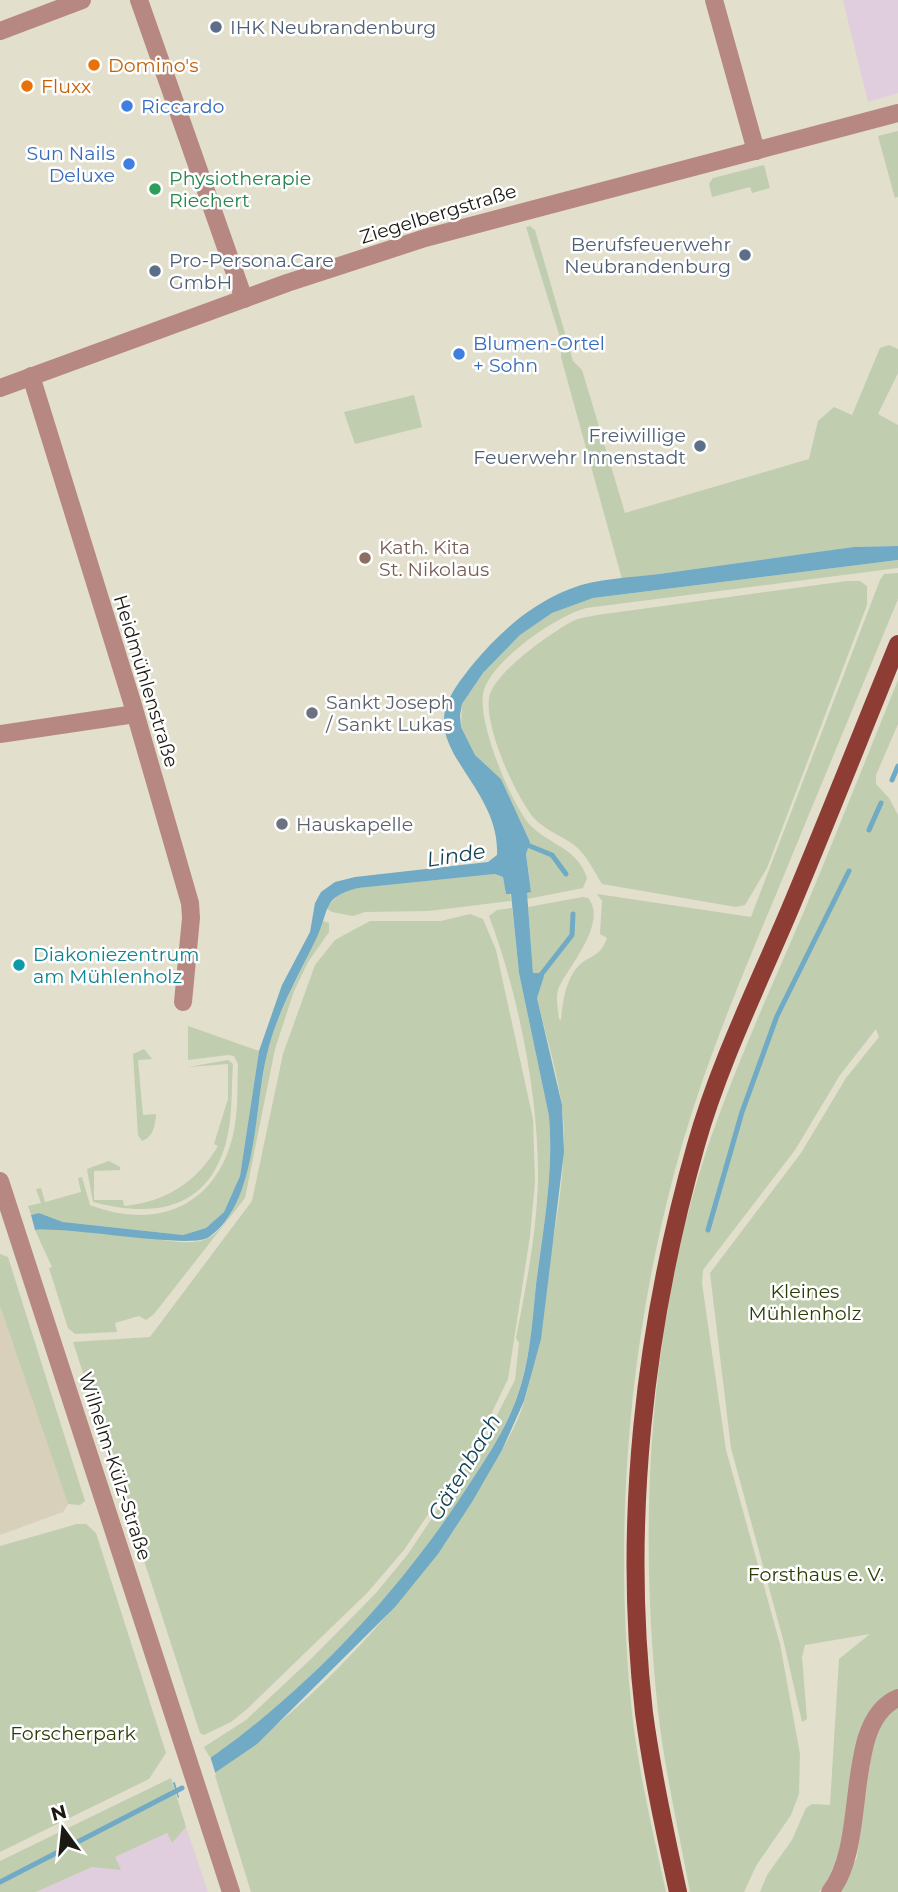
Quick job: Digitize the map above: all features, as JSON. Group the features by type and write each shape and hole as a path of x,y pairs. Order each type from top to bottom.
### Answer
{"main road":[{"path":"678,1892 646,1724 637,1618 636,1491 648,1374 668,1259 696,1143 742,1017 898,644"}],"street":[{"path":"0,32 82,0"},
{"path":"139,0 244,299"},
{"path":"714,0 756,151"},
{"name":"Ziegelbergstraße","path":"0,388 244,299 475,223 898,113"},
{"name":"Heidmühlenstraße","path":"31,376 190,903 183,1002"},
{"path":"0,734 135,714"},
{"name":"Wilhelm-Külz-Straße","path":"0,1181 231,1892"},
{"path":"830,1892 848,1855 864,1740 875,1716 898,1698"}],"shaded area":[{"path":"843,0 898,0 898,93 868,102"},
{"path":"0,1306 68,1504 63,1512 0,1535"},
{"path":"186,1827 208,1892 36,1892 92,1867 120,1869 115,1857 167,1833 172,1843"}],"green space":[{"path":"898,131 898,197 895,198 878,136"},
{"path":"764,165 770,188 752,193 750,187 712,197 709,184 713,178"},
{"path":"530,226 535,230 573,361 582,370 625,513 809,459 818,421 834,407 852,415 880,348 889,345 898,349 898,373 878,414 898,425 898,546 854,547 622,579 561,357 562,344 526,227"},
{"path":"414,395 422,427 355,444 344,412"},
{"path":"898,560 898,568 586,608 559,620 512,653 490,678 484,690 485,720 496,760 514,799 530,825 570,853 583,868 587,878 583,888 527,899 527,893 531,892 526,853 530,842 501,779 475,755 461,727 462,704 483,673 520,635 552,613 593,598"},
{"path":"898,573 898,599 739,983 704,1076 665,1208 650,1279 630,1423 624,1568 632,1713 666,1892 251,1892 214,1772 293,1711 367,1638 401,1599 462,1516 509,1438 525,1399 556,1225 564,1145 560,1092 537,998 539,983 533,973 528,907 583,897 588,898 593,908 591,931 559,987 557,999 561,1020 570,979 579,965 599,952 607,938 600,934 602,901 597,894 751,917 880,580 884,574"},
{"path":"860,581 867,586 867,605 767,868 745,905 736,907 602,884 578,849 534,819 516,789 496,741 491,725 489,698 493,688 511,666 550,635 571,622 597,615"},
{"path":"898,680 898,724 876,775 876,784 889,798 898,815 898,1690 876,1705 863,1727 855,1753 841,1841 833,1869 819,1892 760,1892 767,1875 792,1840 806,1808 812,1804 830,1805 839,1659 870,1634 805,1645 802,1657 807,1719 802,1722 784,1643 731,1448 710,1273 801,1153 846,1078 879,1037 876,1029 840,1075 795,1150 703,1270 702,1283 726,1450 780,1644 800,1754 799,1794 791,1815 756,1866 744,1892 690,1892 658,1711 649,1568 653,1424 672,1282 688,1212 720,1113"},
{"path":"495,874 503,877 506,894 510,894 511,901 429,911 365,912 353,916 332,912 326,908 340,893 357,888"},
{"path":"512,908 519,973 549,1116 550,1137 547,1201 530,1342 516,1399 502,1432 471,1483 417,1559 386,1596 284,1702 211,1760 204,1747 246,1720 313,1657 376,1593 408,1554 485,1439 515,1380 519,1343 516,1338 533,1239 538,1179 535,1114 525,1045 509,978 489,916 497,910"},
{"path":"470,914 483,919 496,950 533,1119 535,1182 530,1236 508,1379 479,1439 404,1550 368,1592 246,1710 231,1722 204,1735 200,1733 73,1342 150,1337 252,1201 283,1054 315,965 335,940 370,921 441,921"},
{"path":"323,921 329,923 329,932 308,962 294,991 275,1049 245,1198 154,1314 146,1320 139,1316 115,1323 117,1332 75,1334 68,1328 49,1268 52,1267 35,1230 86,1230 184,1242 200,1241 217,1231 231,1213 241,1188 272,1036"},
{"path":"188,1026 259,1051 240,1176 224,1212 206,1228 183,1235 63,1222 39,1213 31,1215 28,1206 41,1203 36,1189 41,1188 45,1202 81,1192 78,1178 82,1177 90,1205 134,1215 173,1209 206,1188 219,1170 232,1139 237,1107 238,1064 234,1056 228,1055 188,1060"},
{"path":"144,1049 152,1059 138,1060 143,1115 156,1114 151,1133 142,1141 138,1135 133,1054"},
{"path":"228,1060 233,1064 228,1136 216,1168 204,1185 190,1197 155,1208 135,1209 93,1202 87,1169 109,1161 120,1167 120,1170 94,1171 94,1200 123,1200 124,1206 167,1195 200,1170 218,1146 214,1144 228,1099 228,1064 188,1067"},
{"path":"0,1254 8,1257 85,1501 80,1505 68,1504 0,1306"},
{"name":"Forscherpark","path":"77,1524 86,1524 96,1533 166,1753 149,1779 0,1852 0,1546"},
{"path":"898,1706 898,1892 840,1892 857,1857 873,1741 882,1721"},
{"path":"171,1778 186,1827 172,1843 167,1833 115,1857 121,1870 92,1867 36,1892 0,1892 0,1861"}],"water":[{"path":"898,546 898,560 593,598 552,613 520,635 483,673 462,704 461,727 475,755 501,779 530,842 526,854 531,892 527,893 533,973 543,973 544,976 537,998 562,1105 564,1152 541,1339 524,1401 502,1450 438,1554 395,1607 257,1744 178,1798 173,1783 258,1722 299,1687 375,1609 441,1526 495,1443 516,1400 530,1343 547,1201 550,1137 549,1116 519,973 511,894 506,894 503,877 495,874 358,888 333,900 271,1038 251,1152 237,1202 225,1222 209,1237 179,1241 35,1230 31,1215 39,1213 63,1222 183,1235 206,1228 224,1212 240,1176 259,1051 282,985 310,932 315,903 321,892 335,882 355,877 488,862 497,855 496,834 490,815 452,750 444,719 451,696 464,675 494,640 517,620 556,595 591,583 854,547"}],"pier":[{"path":"210,1756 216,1775 180,1801 174,1779"}],"waterway":[{"path":"892,780 898,766"},
{"path":"869,830 881,803"},
{"path":"525,844 552,855 566,874"},
{"path":"708,1230 742,1112 777,1016 849,871"},
{"path":"540,976 572,935 573,914"},
{"name":"Gätenbach","path":"0,1882 182,1788"}],"place":[{"name":"IHK Neubrandenburg","path":"216,27"},
{"name":"Domino's","path":"94,65"},
{"name":"Fluxx","path":"27,86"},
{"name":"Riccardo","path":"127,106"},
{"name":"Sun Nails Deluxe","path":"129,164"},
{"name":"Physiotherapie Riechert","path":"155,189"},
{"name":"Berufsfeuerwehr Neubrandenburg","path":"745,255"},
{"name":"Pro-Persona.Care GmbH","path":"155,271"},
{"name":"Blumen-Ortel + Sohn","path":"459,354"},
{"name":"Freiwillige Feuerwehr Innenstadt","path":"700,446"},
{"name":"Kath. Kita St. Nikolaus","path":"365,558"},
{"name":"Sankt Joseph / Sankt Lukas","path":"312,713"},
{"name":"Hauskapelle","path":"282,824"},
{"name":"Diakoniezentrum am Mühlenholz","path":"19,965"}],"water label":[{"name":"Linde","path":"456,855"}],"park label":[{"name":"Kleines Mühlenholz","path":"805,1302"},
{"name":"Forsthaus e. V.","path":"816,1574"}]}
